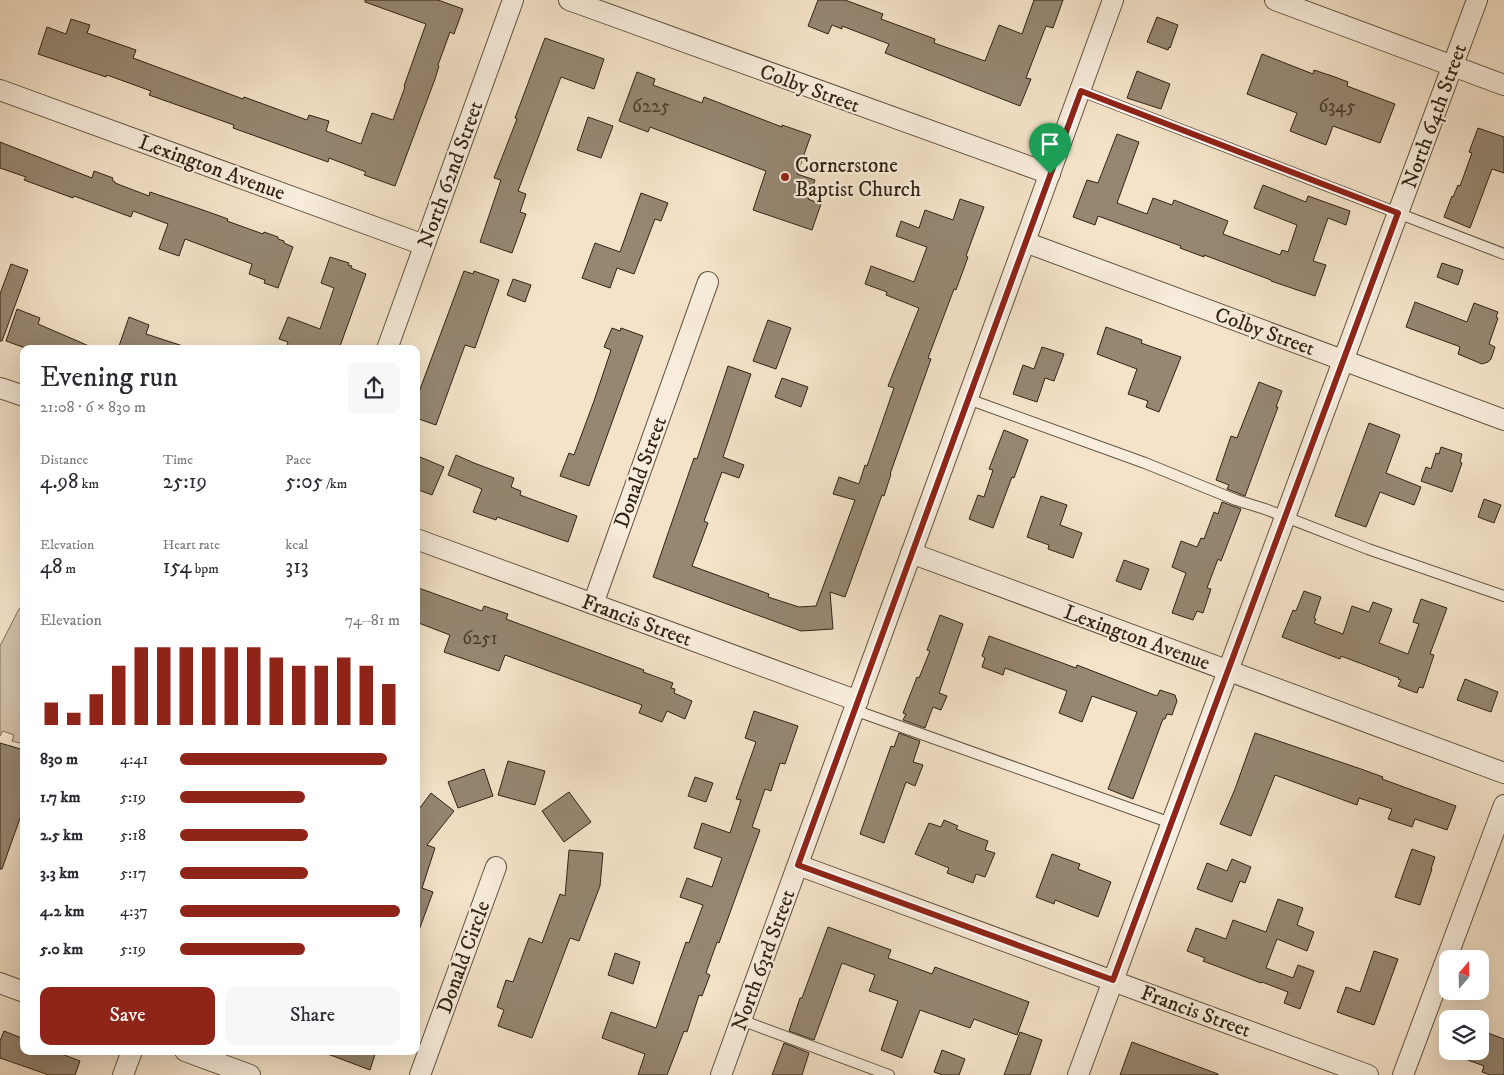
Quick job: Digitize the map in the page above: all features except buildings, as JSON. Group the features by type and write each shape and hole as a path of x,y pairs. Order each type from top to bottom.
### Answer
{"street":[{"name":"North 62nd Street","path":"388,345 513,0"},
{"name":"Colby Street","path":"569,0 1050,174"},
{"name":"North 63rd Street","path":"721,1075 1113,0"},
{"path":"1275,0 1504,85"},
{"name":"North 64th Street","path":"1078,1075 1477,0"},
{"name":"Lexington Avenue","path":"0,90 424,245"},
{"name":"Colby Street","path":"1025,242 1504,420"},
{"name":"Donald Street","path":"593,604 708,282"},
{"path":"0,388 20,395"},
{"name":"Francis Street","path":"420,540 593,604 856,706"},
{"name":"Lexington Avenue","path":"911,553 1504,773"},
{"path":"1403,1075 1504,805"},
{"name":"Francis Street","path":"798,865 1368,1075"},
{"name":"Donald Circle","path":"420,1075 496,866"},
{"path":"0,983 20,990"},
{"path":"123,1075 130,1055"},
{"path":"196,1055 250,1075"}],"lane":[{"path":"1081,91 1504,254"},
{"path":"968,399 1145,463 1236,500 1400,561 1504,596"},
{"path":"856,706 1171,823"},
{"path":"741,1020 890,1075"}],"shaded area":[{"path":"19,609 20,743 12,741 14,735 3,731 0,736 0,646"}],"place":[{"name":"Cornerstone Baptist Church","path":"785,177"}],"route":[{"path":"1081,91 1398,213 1113,980 798,865 1050,174 1081,91"}]}
